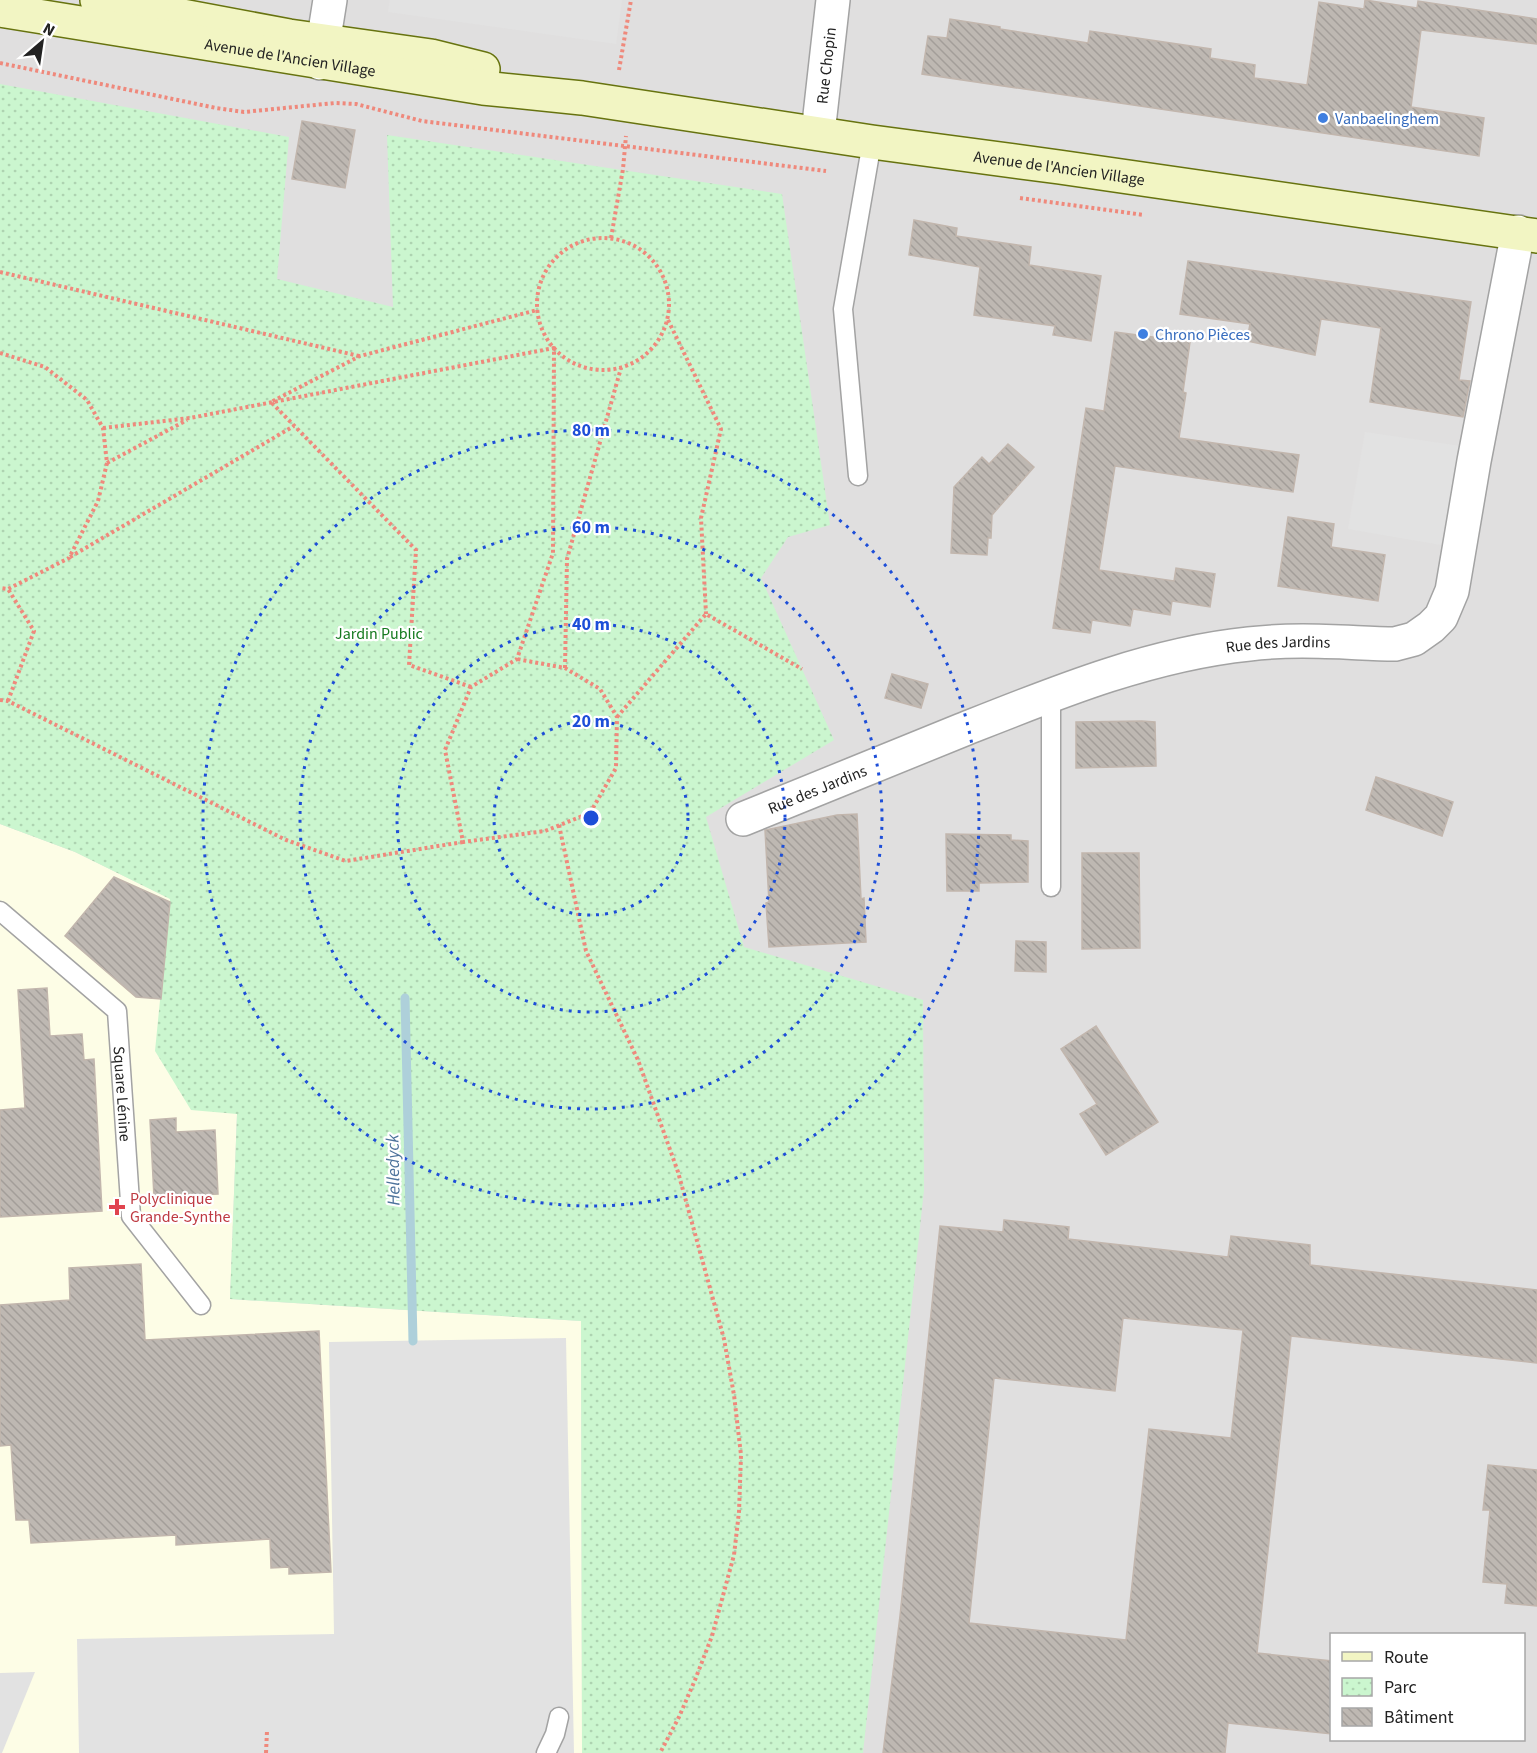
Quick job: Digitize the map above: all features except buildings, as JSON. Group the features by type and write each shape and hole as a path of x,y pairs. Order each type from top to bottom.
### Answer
{"street":[{"name":"Avenue de l'Ancien Village","path":"97,0 289,36 322,52"},
{"path":"322,52 330,0"},
{"name":"Rue Chopin","path":"818,133 833,0"},
{"name":"Avenue de l'Ancien Village","path":"0,10 322,52 483,88 582,98 872,142 1528,234"},
{"name":"Rue des Jardins","path":"743,819 1052,695 1147,663 1205,650 1250,644 1288,642 1395,644 1414,639 1431,627 1441,617 1454,584 1474,461 1528,234"}],"lane":[{"path":"858,476 843,309 872,142"},
{"path":"1051,887 1052,695"},
{"name":"Square Lénine","path":"0,911 117,1011 131,1216 201,1305"},
{"path":"546,1753 555,1734 559,1717"}],"path":[{"path":"611,238 623,168 631,78 618,75 631,0"},
{"path":"0,63 244,112 356,104 422,121 866,176"},
{"path":"1019,198 1148,216"},
{"path":"591,238 611,238 633,244 651,257 664,276 670,297 668,320 662,336 651,350 637,361 621,368 603,370 584,368 568,360 554,348 542,330 537,310 538,290 545,272 556,256 573,245 591,238"},
{"path":"0,272 360,356"},
{"path":"271,402 360,356 537,310"},
{"path":"617,717 706,614 701,518 721,429 668,320"},
{"path":"103,428 190,418 554,348"},
{"path":"463,842 445,750 471,687 517,659 554,553 554,348"},
{"path":"0,353 45,367 87,400 103,428 107,463 98,501 69,558"},
{"path":"565,668 567,559 621,368"},
{"path":"271,402 416,550 409,665 471,687"},
{"path":"107,463 190,418"},
{"path":"0,588 8,589 69,558 294,426"},
{"path":"8,589 34,631 8,701"},
{"path":"706,614 802,669"},
{"path":"0,700 8,701 286,840 346,861 545,831 590,813 616,768 617,717 600,689 565,668 517,659"},
{"path":"559,825 586,951 638,1060 678,1172 724,1339 741,1455 739,1512 734,1555 712,1636 680,1717 660,1753"},
{"path":"266,1753 267,1731"}],"shaded area":[{"path":"0,0 1537,0 1537,1753 0,1753"},
{"path":"390,0 622,0 616,44 388,12"},
{"path":"1365,432 1461,446 1441,545 1348,529"},
{"name":"Polyclinique Grande-Synthe","path":"0,824 75,852 171,899 168,915 237,1114 230,1299 581,1321 582,1753 0,1753"},
{"path":"566,1338 574,1753 79,1753 77,1639 334,1634 329,1342"},
{"path":"35,1672 2,1753 0,1753 0,1673"}],"green space":[{"name":"Jardin Public","path":"0,84 289,137 277,279 393,307 387,135 782,194 830,525 788,537 761,578 834,740 706,817 744,947 923,1000 924,1190 863,1753 582,1753 581,1321 230,1299 237,1114 191,1110 155,1051 170,899 75,852 0,824"}],"waterway":[{"name":"Helledyck","path":"405,998 413,1341"}],"place":[{"name":"Vanbaelinghem","path":"1323,118"},
{"name":"Chrono Pièces","path":"1143,334"},
{"name":"Polyclinique Grande-Synthe","path":"117,1207"}]}
